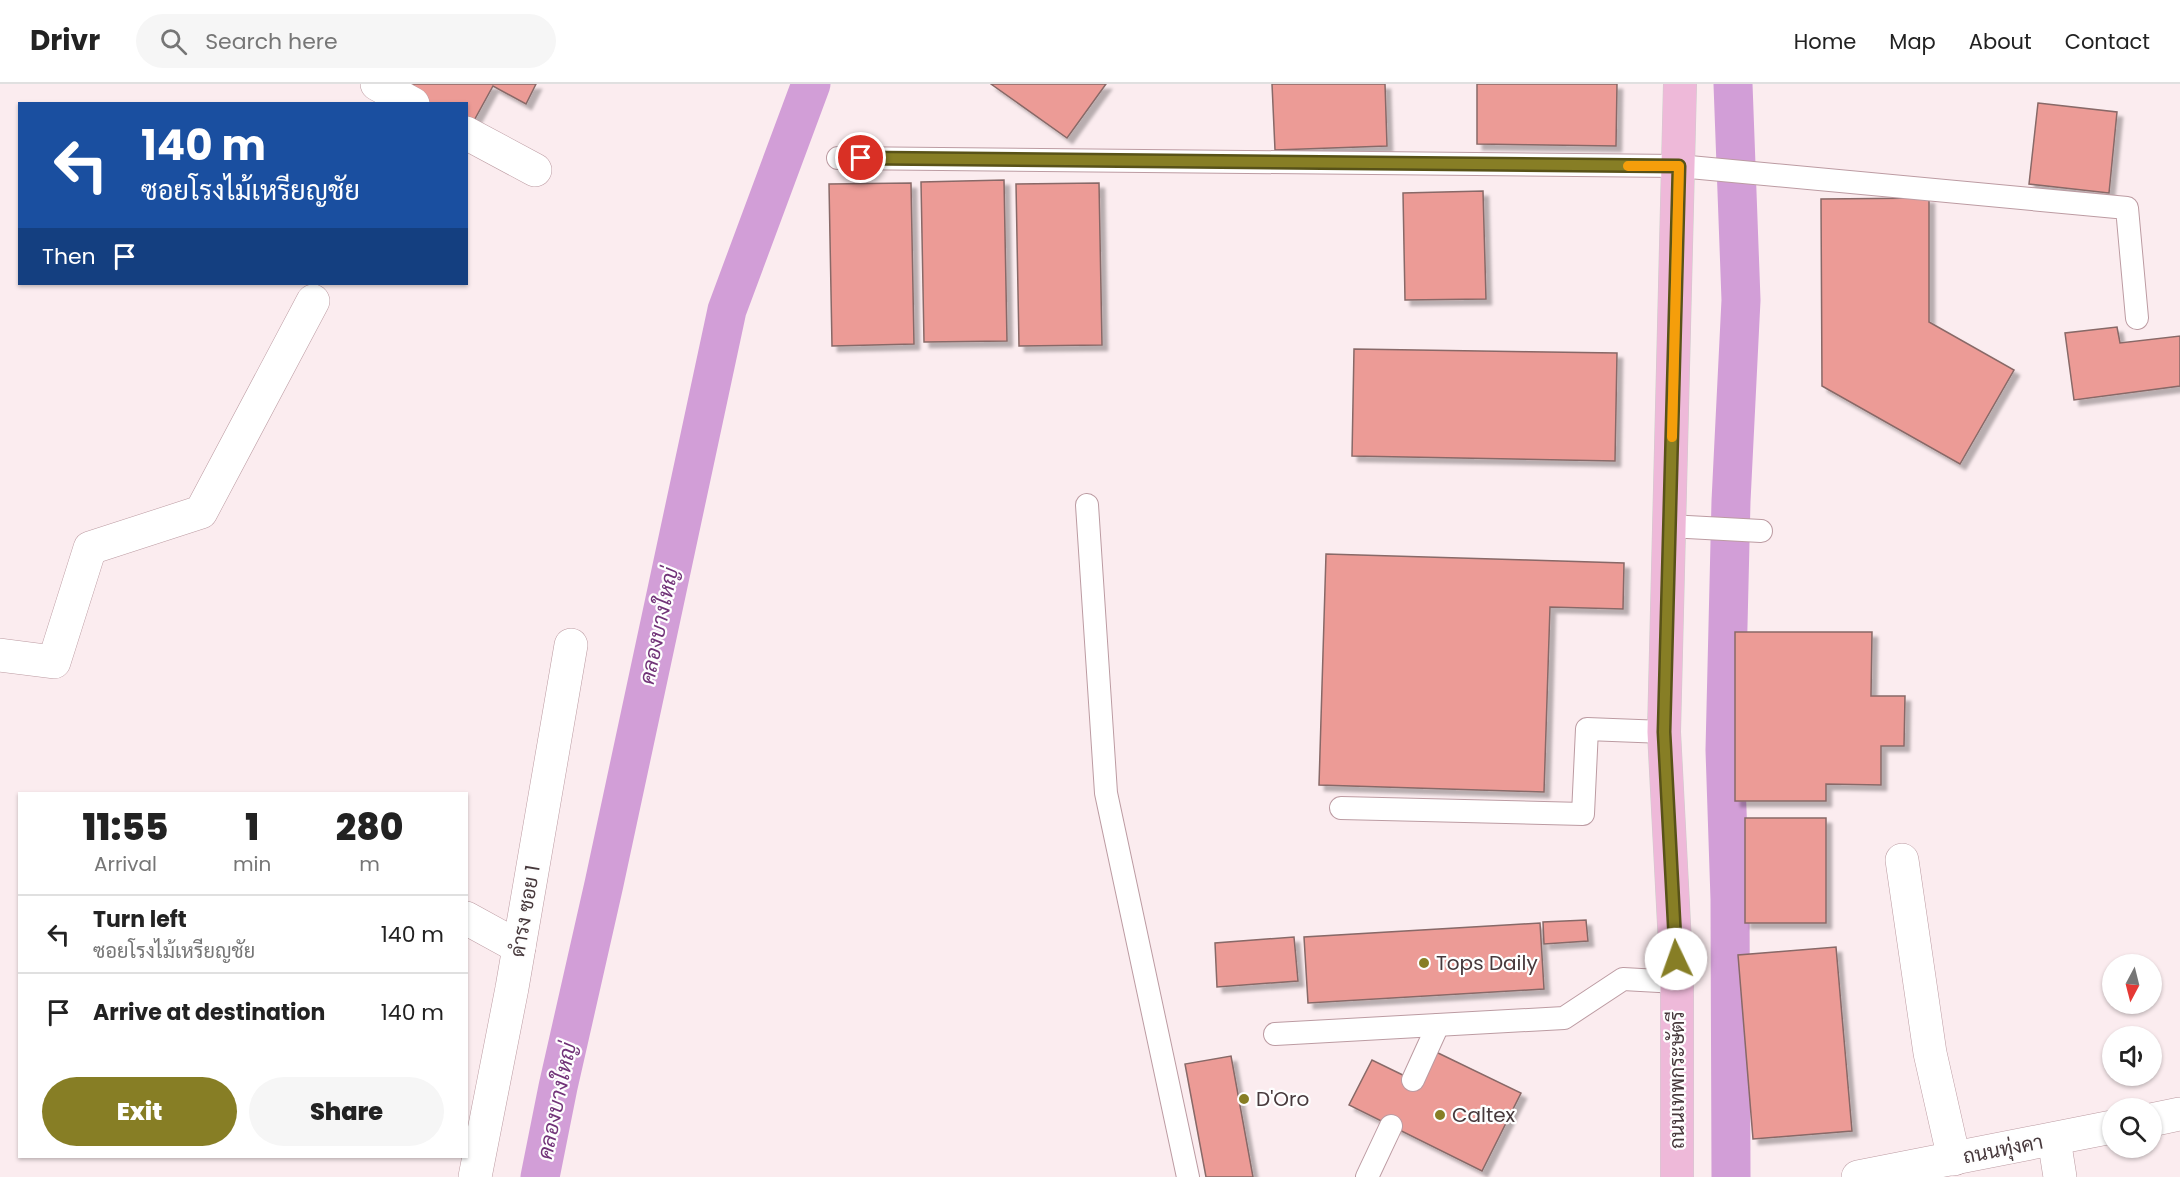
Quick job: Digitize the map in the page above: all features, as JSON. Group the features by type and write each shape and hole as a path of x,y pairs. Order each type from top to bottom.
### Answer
{"main road":[{"name":"ถนนเทพกระษัตรี","path":"1677,1177 1677,982 1664,732 1680,84"}],"street":[{"path":"468,134 535,170"},
{"path":"0,655 54,662 90,548 201,512 313,301"},
{"name":"ดำรง ซอย 1","path":"475,1177 519,947 571,645"},
{"path":"1902,860 1930,1053 1954,1159"},
{"path":"468,919 519,947"},
{"path":"2162,1118 2180,1114"},
{"name":"ถนนทุ่งคา","path":"1858,1177 1890,1174 2102,1129"},
{"path":"2054,1139 2060,1177"}],"lane":[{"path":"838,158 1679,166 2127,207 2137,318"},
{"path":"1087,505 1106,793 1188,1177"},
{"path":"1669,526 1752,531"},
{"path":"1341,808 1583,814 1587,729 1664,732"},
{"path":"1275,1035 1564,1018 1623,979 1677,982"},
{"path":"1413,1080 1438,1025"},
{"path":"1367,1177 1391,1126"}],"building":[{"path":"400,84 536,84 526,104 493,86 471,126 468,124 468,102 426,102"},
{"path":"991,84 1106,84 1067,138"},
{"path":"1272,84 1385,84 1387,146 1275,150"},
{"path":"1477,84 1617,84 1616,146 1477,144"},
{"path":"2038,103 2117,112 2109,193 2029,184"},
{"path":"1004,180 1007,341 924,342 921,182"},
{"path":"911,183 914,344 832,346 829,184"},
{"path":"1099,183 1102,345 1019,346 1016,184"},
{"path":"1483,191 1486,299 1405,300 1403,193"},
{"path":"1929,198 1929,322 2014,370 1960,464 1822,386 1821,199"},
{"path":"2117,327 2120,343 2180,336 2180,386 2074,400 2065,333"},
{"path":"1354,349 1617,353 1615,461 1352,456"},
{"path":"1326,554 1624,563 1623,609 1550,607 1544,792 1319,785"},
{"path":"1735,632 1872,632 1871,696 1905,696 1904,746 1881,746 1881,785 1826,784 1826,801 1735,801"},
{"path":"1745,818 1826,818 1826,923 1745,923"},
{"path":"1586,920 1588,941 1544,944 1543,922"},
{"name":"Tops Daily","path":"1540,923 1544,989 1308,1003 1304,937"},
{"path":"1294,937 1298,981 1217,987 1215,943"},
{"path":"1836,947 1852,1131 1753,1139 1738,955"},
{"name":"Caltex","path":"1436,1052 1521,1093 1482,1171 1349,1105 1372,1060 1413,1080"},
{"path":"1231,1056 1253,1177 1206,1177 1185,1064"}],"waterway":[{"name":"คลองบางใหญ่","path":"540,1177 727,310 811,84"},
{"path":"1731,1177 1730,899 1725,750 1731,501 1741,300 1733,84"}],"slow traffic":[{"path":"1628,166 1679,166 1672,437"}],"place":[{"name":"Tops Daily","path":"1424,963"},
{"name":"D'Oro","path":"1244,1099"},
{"name":"Caltex","path":"1440,1115"}],"route":[{"path":"861,158 1679,166 1664,732 1676,959"}]}
